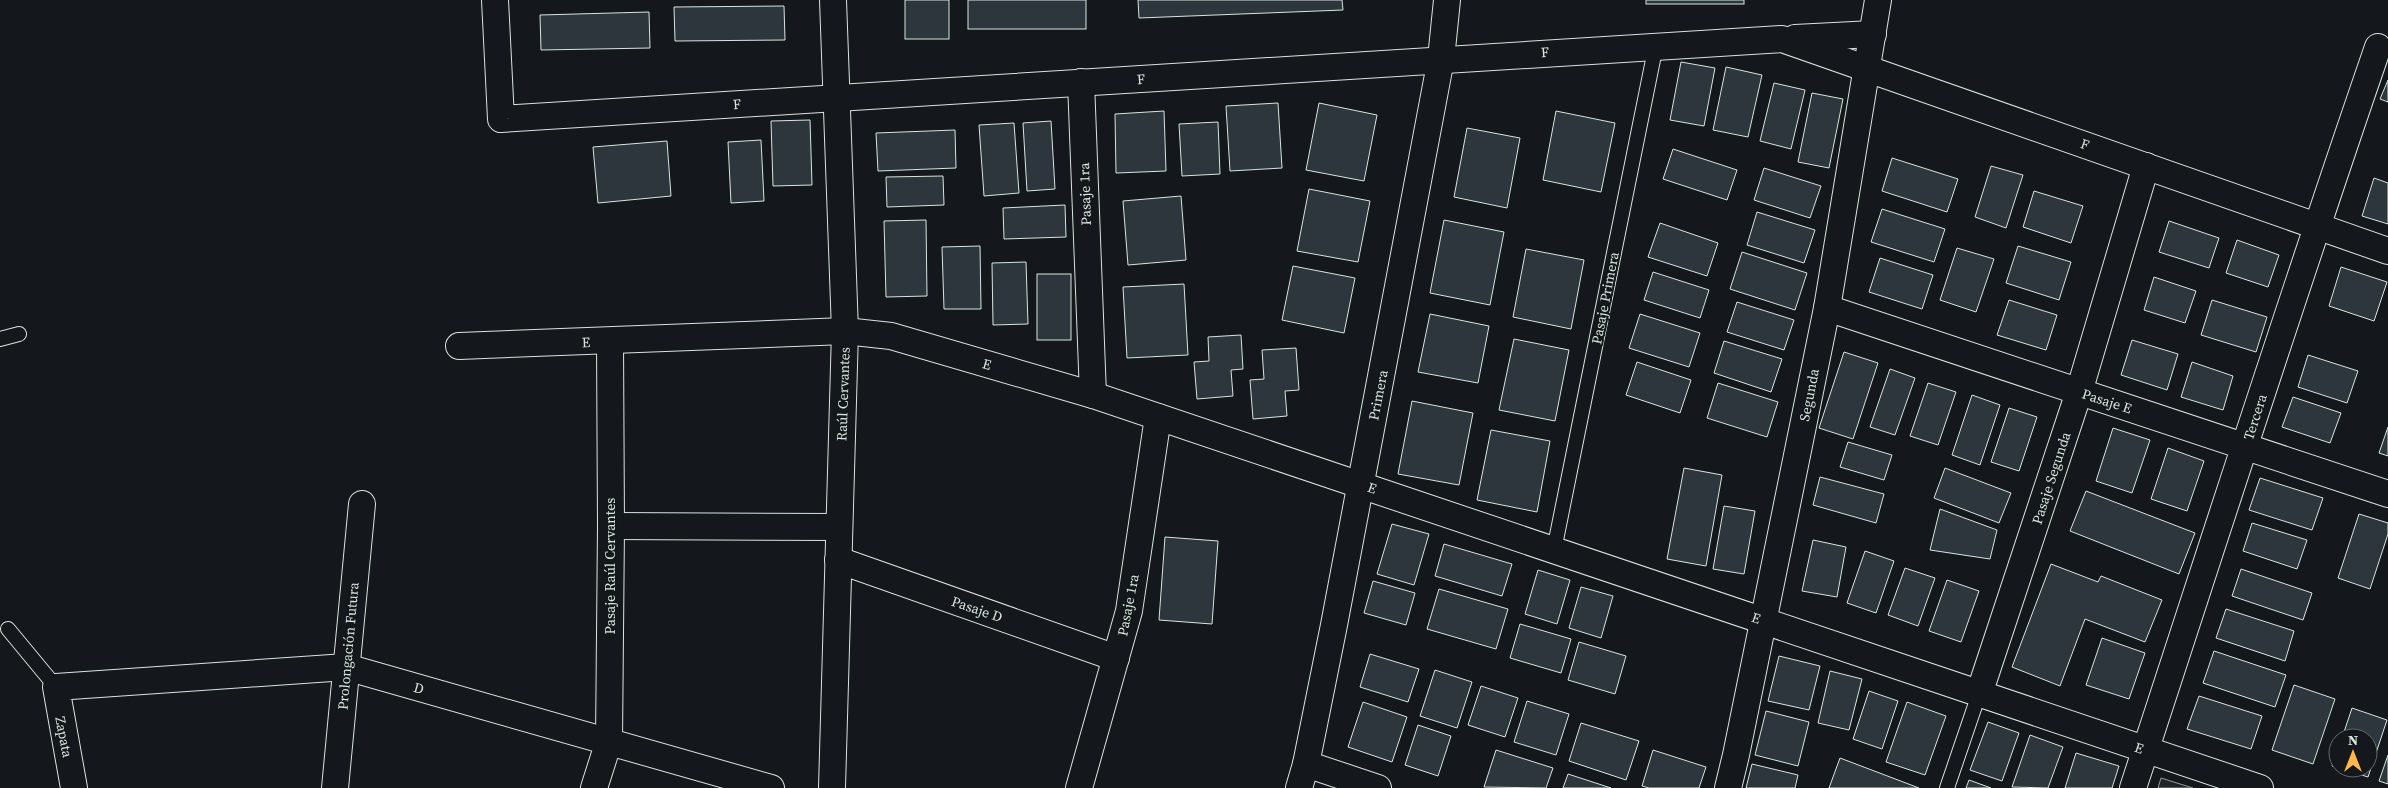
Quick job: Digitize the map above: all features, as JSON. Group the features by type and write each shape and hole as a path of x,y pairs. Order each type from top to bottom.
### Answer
{"street":[{"name":"F","path":"495,0 501,119 1656,45 1873,34"},
{"name":"Raúl Cervantes","path":"832,788 845,331 833,0"},
{"name":"Primera","path":"1303,776 1361,484 1441,59 1447,0"},
{"name":"Segunda","path":"1728,788 1764,621 1827,308 1878,0"},
{"name":"F","path":"1782,38 2388,251"},
{"name":"Tercera","path":"2133,788 2246,447 2316,227 2378,47"},
{"name":"Pasaje 1ra","path":"1081,82 1093,396"},
{"name":"Pasaje Segunda","path":"1979,694 2079,392 2146,166"},
{"name":"Pasaje E","path":"1827,308 2388,494"},
{"name":"E","path":"459,346 845,331 891,336 1093,396 1361,484 2260,788"},
{"name":"Pasaje Raúl Cervantes","path":"594,788 609,741 610,341"},
{"name":"Pasaje 1ra","path":"1079,788 1129,611 1158,417"},
{"name":"Prolongación Futura","path":"335,788 362,504"},
{"path":"611,526 839,528"},
{"name":"Pasaje D","path":"838,560 1116,658"},
{"name":"D","path":"56,687 346,667 771,788"},
{"name":"Zapata","path":"56,687 74,788"},
{"path":"1303,776 1378,788"}],"lane":[{"name":"Pasaje Primera","path":"1554,550 1656,45"},
{"path":"0,339 19,334"},
{"path":"8,629 56,687"},
{"name":"Pasaje Segunda","path":"1947,788 1979,694"}],"shaded area":[{"path":"2161,778 2193,788 2158,788"}],"building":[{"path":"905,0 949,0 949,39 905,39"},
{"path":"968,0 1086,0 1086,29 968,29"},
{"path":"1138,0 1342,0 1343,10 1139,18"},
{"path":"1646,0 1744,0 1744,4 1646,4"},
{"path":"784,6 785,40 675,41 674,7"},
{"path":"649,12 650,48 541,50 540,15"},
{"path":"1681,62 1715,68 1704,126 1670,120"},
{"path":"1726,67 1762,75 1748,137 1713,130"},
{"path":"2388,80 2388,102 2380,99"},
{"path":"1774,83 1805,90 1791,149 1760,141"},
{"path":"1812,93 1843,99 1829,168 1798,162"},
{"path":"1278,103 1282,168 1230,171 1226,106"},
{"path":"1319,103 1377,115 1364,181 1306,170"},
{"path":"1164,111 1166,171 1116,173 1115,114"},
{"path":"1556,111 1615,123 1601,192 1543,180"},
{"path":"810,120 812,185 773,186 771,121"},
{"path":"1051,121 1055,189 1027,191 1023,123"},
{"path":"1218,122 1220,174 1182,176 1179,124"},
{"path":"1014,123 1019,193 984,196 979,125"},
{"path":"1467,128 1520,138 1507,208 1454,197"},
{"path":"955,130 956,168 878,171 876,133"},
{"path":"761,140 764,201 731,203 728,142"},
{"path":"667,141 671,196 598,203 593,147"},
{"path":"1673,149 1737,170 1727,200 1663,179"},
{"path":"1892,158 1958,179 1947,212 1882,191"},
{"path":"1991,166 2023,175 2006,228 1975,217"},
{"path":"1764,168 1821,186 1810,218 1754,200"},
{"path":"943,176 944,205 887,207 886,177"},
{"path":"2374,178 2388,183 2388,224 2362,216"},
{"path":"1309,189 1370,201 1358,262 1297,251"},
{"path":"2034,191 2083,206 2071,243 2023,227"},
{"path":"1181,196 1186,260 1128,265 1123,201"},
{"path":"1065,205 1066,237 1004,239 1003,208"},
{"path":"1882,209 1945,229 1934,262 1871,242"},
{"path":"1757,212 1815,230 1804,263 1747,245"},
{"path":"926,220 927,296 886,297 884,221"},
{"path":"1444,220 1504,232 1490,305 1430,293"},
{"path":"2169,221 2219,238 2209,268 2159,252"},
{"path":"1660,223 1718,243 1707,276 1648,257"},
{"path":"2237,240 2279,255 2268,287 2226,273"},
{"path":"980,246 981,309 944,309 942,247"},
{"path":"2018,246 2071,262 2059,300 2006,283"},
{"path":"1957,248 1994,259 1976,312 1940,300"},
{"path":"1526,249 1584,260 1571,329 1513,317"},
{"path":"1742,252 1807,273 1795,310 1730,289"},
{"path":"1880,258 1933,275 1922,309 1869,292"},
{"path":"1026,262 1028,324 993,325 992,263"},
{"path":"1293,266 1355,278 1344,333 1282,320"},
{"path":"2341,267 2387,282 2374,321 2329,306"},
{"path":"1653,272 1709,290 1700,318 1644,300"},
{"path":"1037,274 1071,274 1071,340 1037,340"},
{"path":"2154,277 2196,291 2185,323 2144,310"},
{"path":"1184,284 1188,355 1127,358 1123,287"},
{"path":"2009,300 2057,315 2046,350 1997,335"},
{"path":"2212,300 2267,317 2256,352 2201,335"},
{"path":"1737,302 1794,320 1784,350 1727,332"},
{"path":"1430,314 1489,326 1478,383 1418,372"},
{"path":"1640,314 1700,333 1689,367 1629,348"},
{"path":"1241,335 1243,369 1231,370 1233,396 1197,399 1194,362 1209,361 1208,337"},
{"path":"1514,339 1569,350 1555,421 1499,410"},
{"path":"2132,340 2178,354 2167,390 2121,375"},
{"path":"1724,341 1782,359 1771,392 1714,373"},
{"path":"1296,348 1299,390 1285,391 1287,416 1253,419 1250,380 1264,379 1262,350"},
{"path":"1844,352 1878,363 1853,439 1819,428"},
{"path":"2308,355 2358,371 2347,403 2298,387"},
{"path":"1637,362 1691,380 1680,413 1626,395"},
{"path":"2192,362 2233,376 2223,410 2181,397"},
{"path":"1890,369 1915,378 1895,435 1870,427"},
{"path":"1718,383 1778,402 1767,437 1707,418"},
{"path":"1928,383 1956,392 1938,445 1910,436"},
{"path":"1972,395 2000,405 1980,465 1952,455"},
{"path":"2293,397 2341,413 2330,443 2282,427"},
{"path":"1412,401 1473,413 1459,485 1398,474"},
{"path":"2009,408 2037,417 2019,471 1991,462"},
{"path":"2388,427 2388,456 2379,453"},
{"path":"2113,428 2150,440 2132,493 2096,481"},
{"path":"1491,430 1550,441 1537,512 1477,500"},
{"path":"1848,442 1892,455 1884,480 1840,467"},
{"path":"2168,448 2204,461 2187,511 2151,499"},
{"path":"1684,468 1722,475 1706,566 1667,559"},
{"path":"1945,468 2011,493 1999,523 1934,498"},
{"path":"1820,477 1884,494 1876,523 1813,505"},
{"path":"2260,478 2323,498 2312,530 2249,510"},
{"path":"2086,491 2195,533 2179,574 2070,531"},
{"path":"1724,506 1755,511 1744,574 1713,569"},
{"path":"1940,509 1997,530 1990,559 1930,550"},
{"path":"2359,514 2388,523 2388,534 2370,589 2338,578"},
{"path":"2252,523 2307,540 2297,569 2243,551"},
{"path":"1392,524 1429,534 1414,585 1377,574"},
{"path":"1165,537 1218,541 1212,624 1159,620"},
{"path":"1813,540 1846,547 1837,597 1802,591"},
{"path":"1444,544 1512,564 1502,596 1435,576"},
{"path":"1865,551 1894,561 1876,613 1847,603"},
{"path":"2051,564 2098,582 2101,576 2162,600 2145,642 2085,619 2060,686 2012,667"},
{"path":"1905,568 1935,578 1918,626 1888,615"},
{"path":"2241,569 2312,593 2303,620 2232,596"},
{"path":"1538,570 1570,580 1557,624 1525,614"},
{"path":"1947,580 1979,591 1961,642 1929,631"},
{"path":"1373,581 1415,593 1406,625 1364,613"},
{"path":"1581,587 1613,596 1601,638 1569,628"},
{"path":"1439,589 1508,609 1496,649 1427,629"},
{"path":"2226,609 2294,631 2285,661 2216,638"},
{"path":"1520,624 1571,639 1561,673 1510,658"},
{"path":"2102,638 2145,653 2129,699 2086,685"},
{"path":"1579,642 1626,656 1615,694 1568,680"},
{"path":"2214,651 2286,675 2275,707 2203,683"},
{"path":"1370,654 1419,669 1408,702 1360,687"},
{"path":"1779,656 1820,666 1809,710 1768,701"},
{"path":"1435,670 1472,682 1457,728 1420,716"},
{"path":"1830,671 1862,679 1849,730 1818,723"},
{"path":"2294,685 2335,699 2313,764 2272,750"},
{"path":"1481,686 1518,698 1505,737 1468,725"},
{"path":"1869,691 1898,701 1882,749 1853,739"},
{"path":"2199,696 2262,716 2251,749 2187,729"},
{"path":"1527,701 1569,714 1556,755 1514,742"},
{"path":"1363,702 1407,717 1392,762 1348,747"},
{"path":"1907,702 1946,716 1925,775 1886,762"},
{"path":"2352,708 2387,720 2378,747 2378,728 2345,728"},
{"path":"1766,711 1809,722 1798,766 1755,755"},
{"path":"1988,722 2019,733 2002,781 1970,770"},
{"path":"1581,723 1639,741 1626,780 1569,761"},
{"path":"1418,725 1451,736 1438,776 1405,765"},
{"path":"2030,735 2063,747 2048,788 2012,787"},
{"path":"1496,750 1553,768 1546,788 1484,787"},
{"path":"1653,750 1706,767 1699,788 1649,788 1642,786"},
{"path":"2076,753 2119,766 2112,788 2065,788"},
{"path":"2388,755 2388,784 2379,781"},
{"path":"1840,758 1919,788 1829,788"},
{"path":"1752,764 1798,775 1795,788 1746,788"},
{"path":"1568,774 1611,788 1563,788"},
{"path":"1969,780 1991,788 1966,788"}]}
